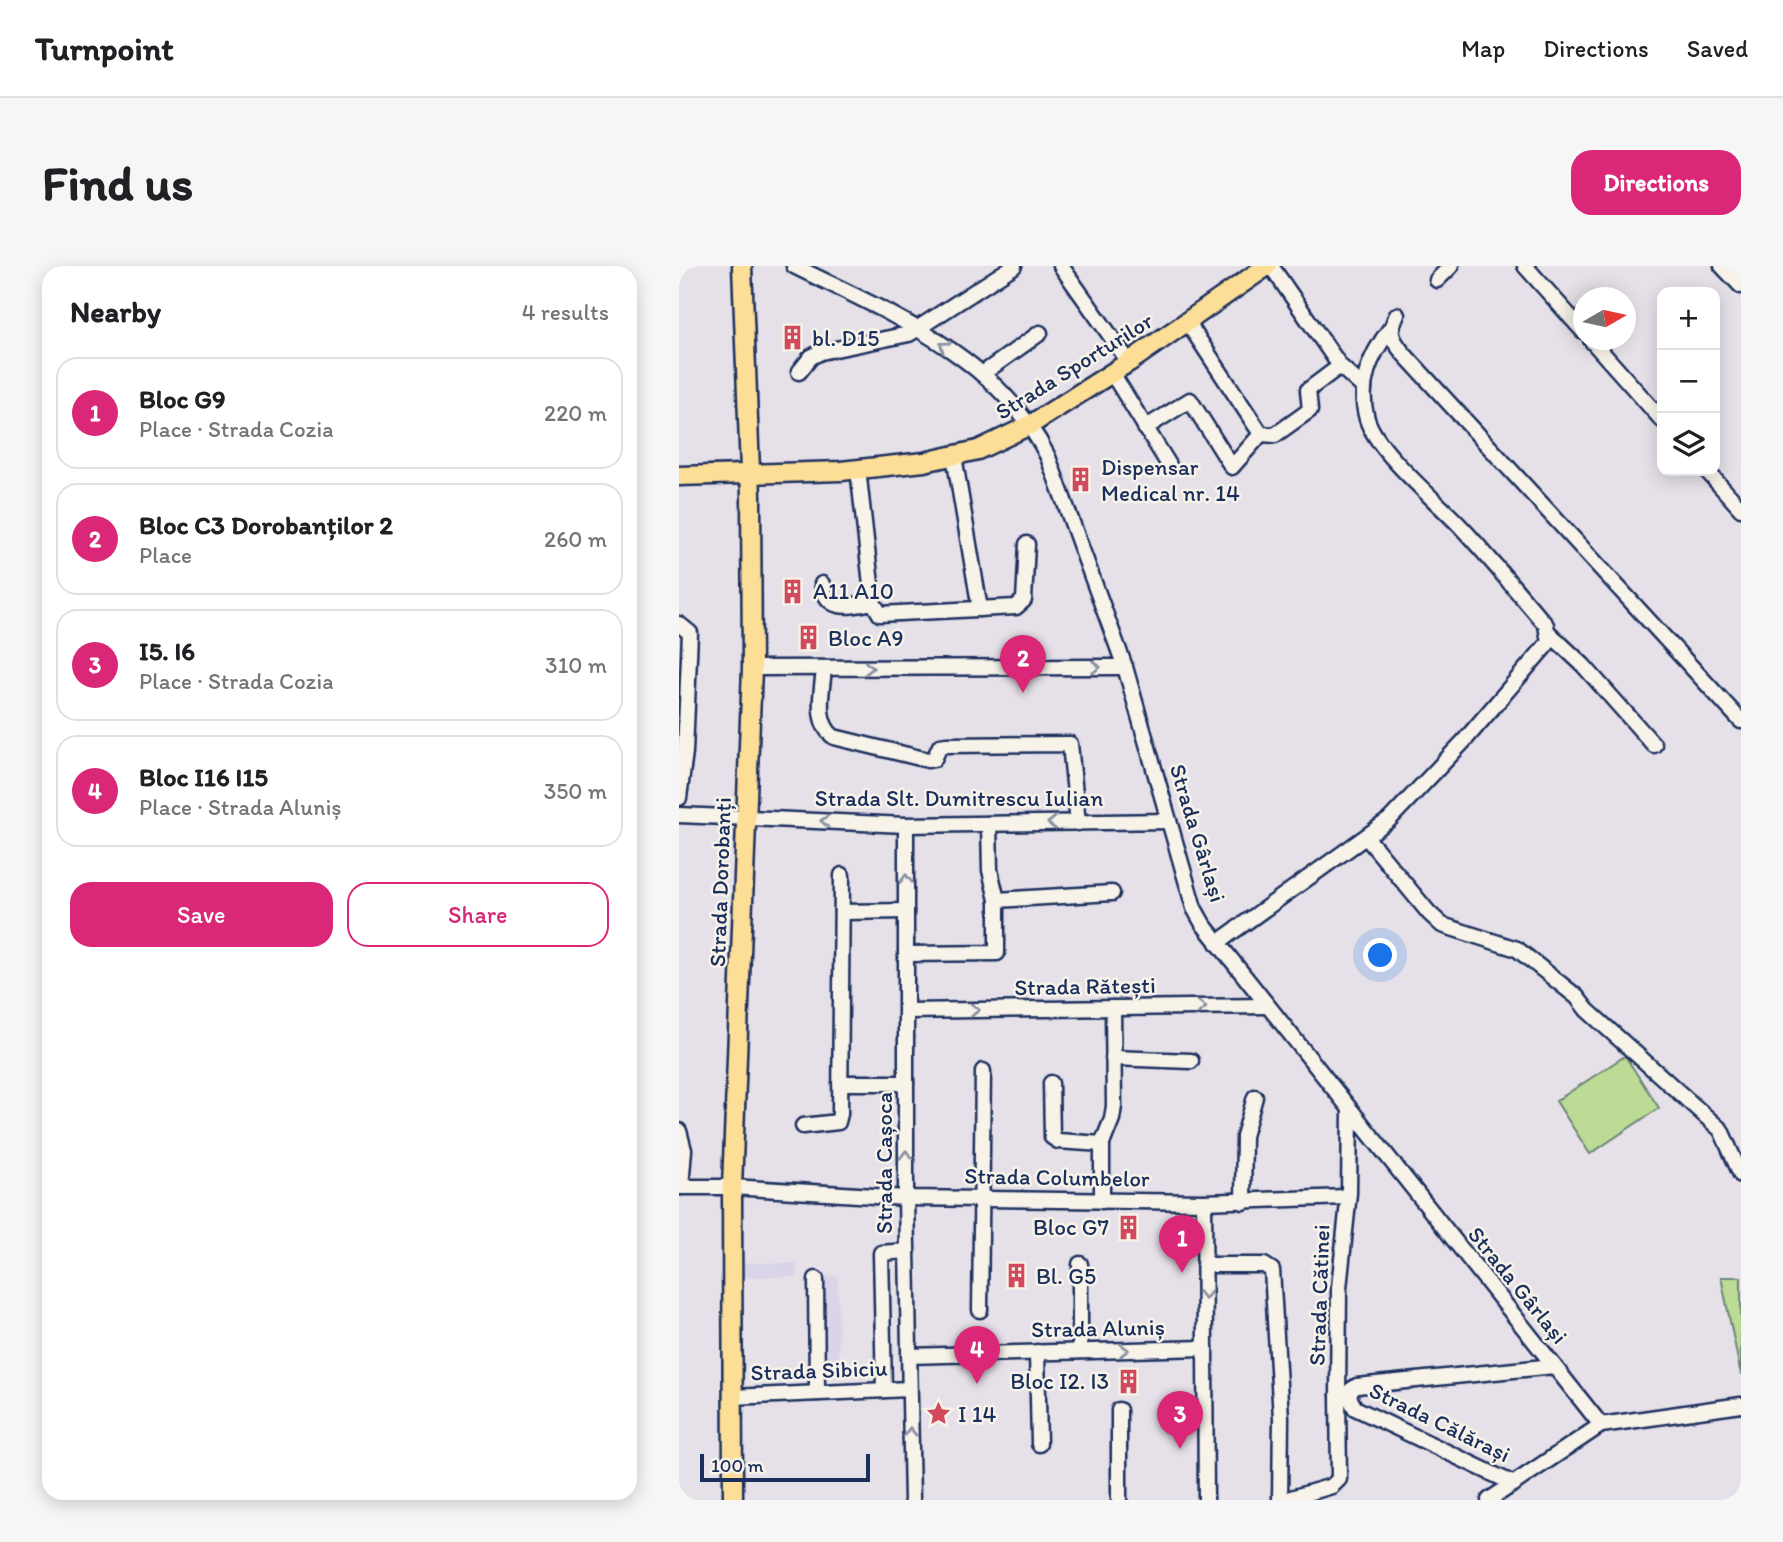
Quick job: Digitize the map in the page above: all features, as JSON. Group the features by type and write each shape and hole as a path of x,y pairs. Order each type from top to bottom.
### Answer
{"main road":[{"name":"Strada Dorobanți","path":"733,1500 732,1187 752,668 750,476 742,266"},
{"name":"Strada Sporturilor","path":"679,476 750,476 858,469 954,456 978,450 1030,425 1188,323 1269,266"}],"street":[{"name":"Strada Gârlași","path":"794,266 920,328 982,374 1030,425 1048,457 1125,667 1194,908 1265,1006 1601,1425"},
{"path":"799,372 811,357 821,352 909,334 1014,266"},
{"path":"1061,266 1129,362"},
{"path":"1269,266 1340,366 1364,387"},
{"path":"1437,280 1451,266"},
{"path":"1525,266 1573,319"},
{"path":"1722,266 1741,286"},
{"path":"1217,943 1328,861 1367,838 1389,820 1549,642 1546,625 1462,528 1386,449 1367,420 1365,372 1397,315"},
{"path":"1188,323 1261,434"},
{"path":"1390,329 1392,339 1403,353 1741,721"},
{"path":"982,374 1041,333"},
{"path":"1600,350 1657,414"},
{"path":"1261,434 1275,435 1310,410 1308,390 1340,366"},
{"path":"1111,373 1168,465"},
{"path":"1145,428 1190,400 1232,467 1261,434"},
{"path":"954,456 980,609"},
{"path":"858,469 873,603 876,611 886,616 1022,605 1027,544"},
{"path":"1711,476 1741,509"},
{"path":"822,584 824,594 834,604 845,607 873,603"},
{"path":"679,624 690,633 685,752 679,798"},
{"path":"1549,633 1583,665 1654,745"},
{"path":"752,668 1125,667"},
{"path":"824,669 821,720 824,730 834,737 928,760 934,759 940,746 946,745 1070,744 1078,822"},
{"name":"Strada Slt. Dumitrescu Iulian","path":"679,815 906,825 1170,821"},
{"path":"907,954 997,953 997,900 991,870 989,824"},
{"name":"Strada Cașoca","path":"906,825 906,1198 912,1500"},
{"path":"1367,838 1429,913 1443,925 1517,949 1577,997 1587,1010 1721,1130 1741,1175"},
{"path":"803,1126 838,1122 841,1083 842,874"},
{"path":"997,900 1112,893"},
{"path":"842,912 906,911"},
{"name":"Strada Rătești","path":"907,1011 1265,1006"},
{"path":"1102,1201 1102,1144 1112,1119 1113,1008"},
{"path":"1113,1058 1191,1061"},
{"path":"980,1310 983,1071"},
{"path":"841,1083 906,1083"},
{"path":"1051,1083 1052,1137 1058,1141 1102,1144"},
{"path":"1243,1202 1244,1136 1255,1097"},
{"path":"1347,1197 1350,1111"},
{"path":"679,1131 684,1150 680,1187"},
{"name":"Strada Columbelor","path":"680,1187 732,1187 906,1198 1102,1201 1243,1202 1347,1197"},
{"name":"Strada Cătinei","path":"1282,1500 1332,1486 1339,1479 1343,1396 1339,1288 1347,1197"},
{"path":"1204,1202 1206,1500"},
{"path":"884,1390 881,1252 907,1251"},
{"path":"1080,1264 1080,1351"},
{"path":"1205,1265 1264,1265 1272,1270 1281,1418 1282,1500"},
{"path":"816,1279 817,1393"},
{"name":"Strada Aluniș","path":"909,1356 1205,1348"},
{"path":"1037,1352 1039,1444"},
{"path":"1343,1396 1357,1386 1554,1366"},
{"name":"Strada Sibiciu","path":"731,1397 909,1389"},
{"name":"Strada Călărași","path":"1343,1396 1355,1408 1514,1484"},
{"path":"1489,1500 1601,1425 1741,1405"},
{"path":"1119,1410 1119,1500"}],"shaded area":[{"path":"743,1263 797,1263 797,1277 743,1277"},
{"path":"826,1276 838,1276 839,1377 826,1377"}],"green space":[{"path":"1625,1056 1659,1108 1590,1154 1556,1101"},
{"path":"1721,1277 1741,1277 1741,1375"}],"place":[{"name":"bl. D15","path":"792,338"},
{"name":"Dispensar Medical nr. 14","path":"1081,480"},
{"name":"A11 A10","path":"793,591"},
{"name":"Bloc A9","path":"808,638"},
{"name":"Bloc C3 Dorobanților 2","path":"1023,693"},
{"name":"Bloc G7","path":"1129,1227"},
{"name":"Bloc G9","path":"1182,1273"},
{"name":"Bl. G5","path":"1016,1276"},
{"name":"Bloc I2. I3","path":"1129,1381"},
{"name":"Bloc I16 I15","path":"977,1384"},
{"name":"I 14","path":"938,1414"},
{"name":"I5. I6","path":"1180,1449"}]}
